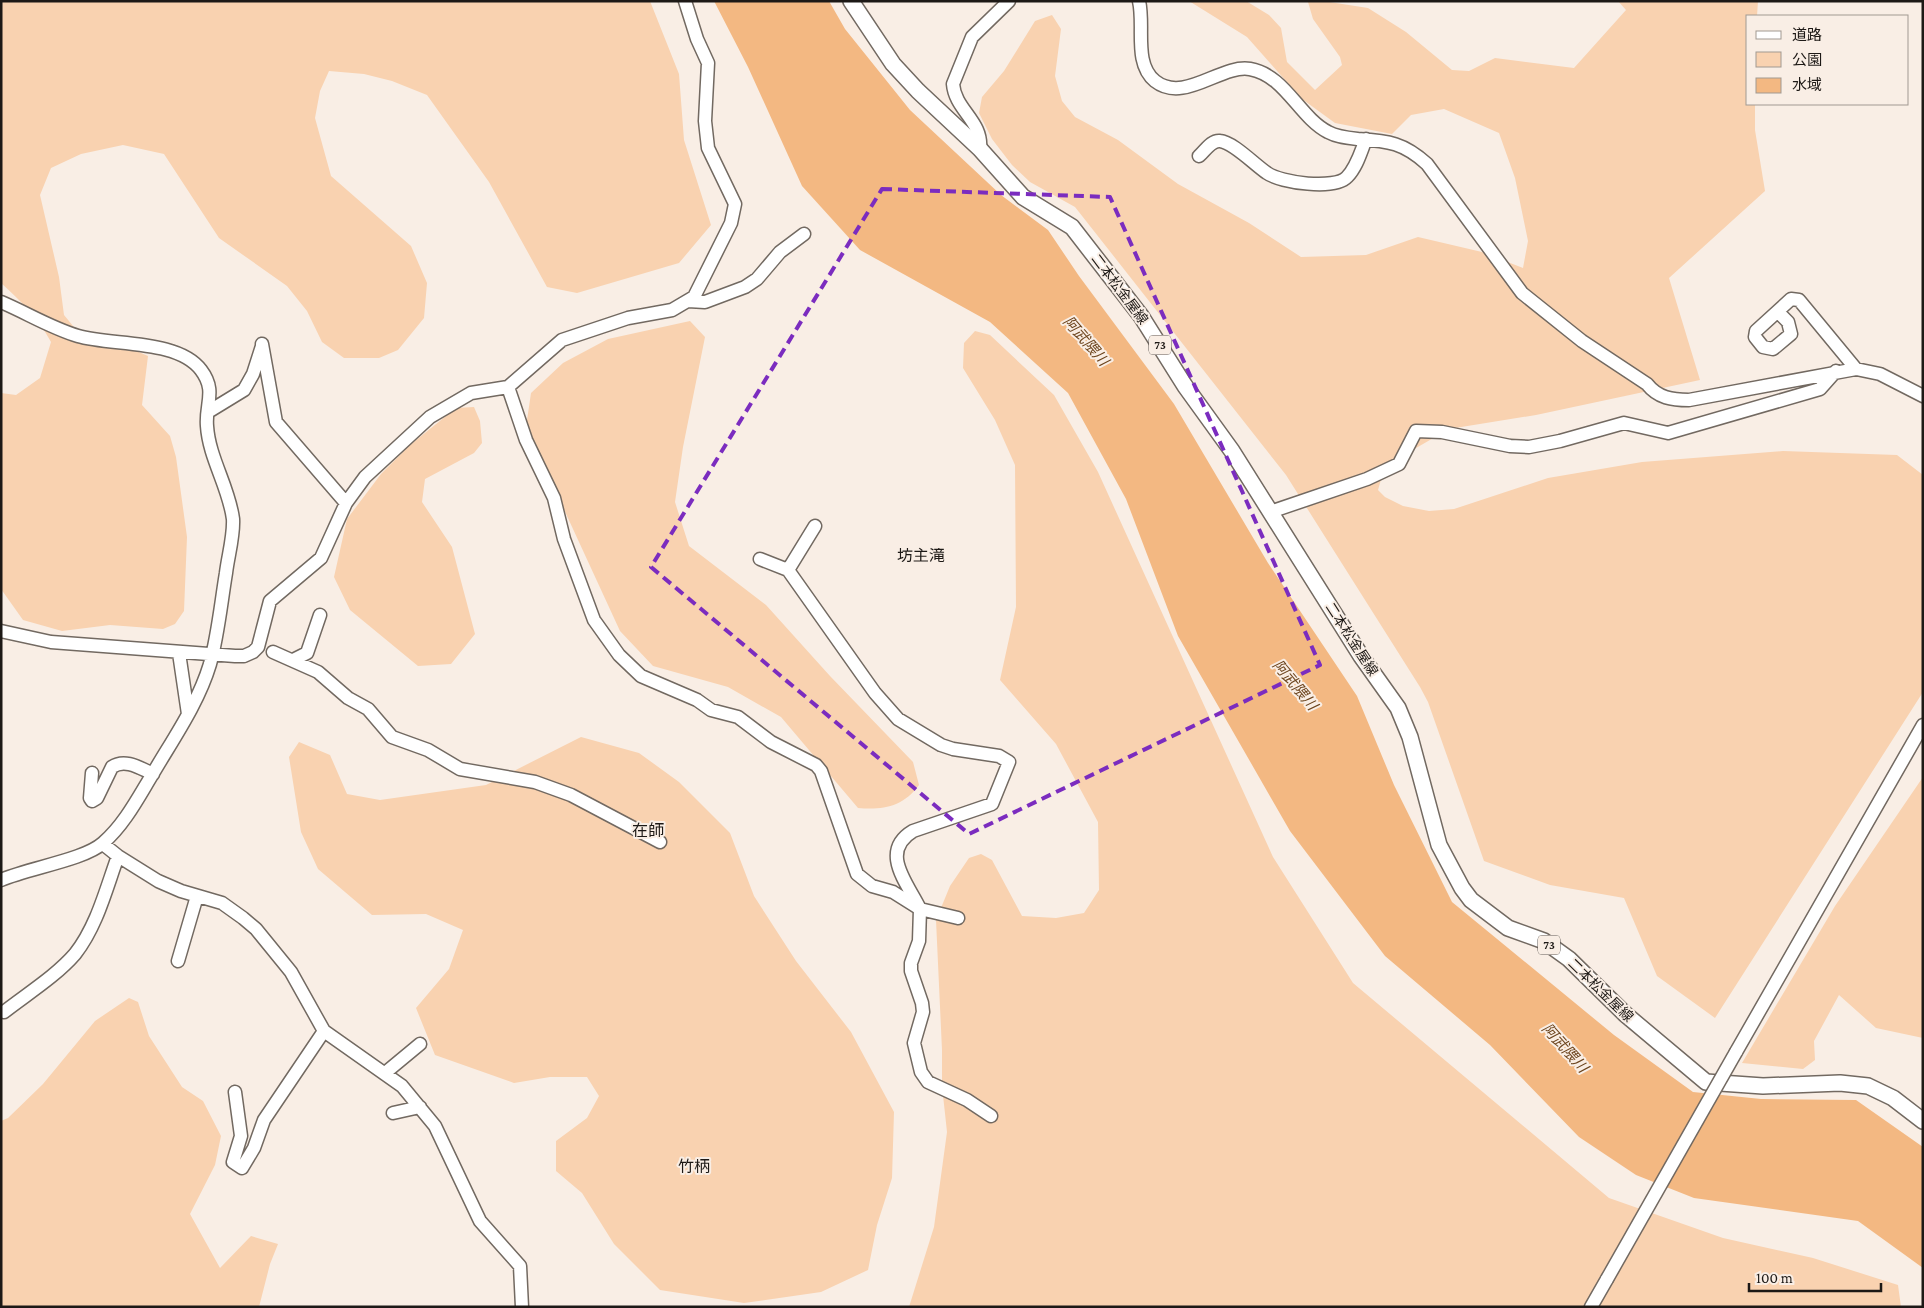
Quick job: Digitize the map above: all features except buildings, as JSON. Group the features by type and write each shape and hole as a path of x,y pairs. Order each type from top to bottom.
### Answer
{"main road":[{"name":"二本松金屋線","path":"851,1 893,64 918,92 980,149 1023,197 1072,227 1141,316 1185,386 1232,451 1360,656 1398,708 1410,737 1439,845 1462,888 1471,900 1508,928 1544,941 1569,959 1625,1014 1706,1082 1763,1086 1854,1084 1868,1086 1893,1098 1923,1122"}],"street":[{"path":"1,630 51,642 179,653 244,656 253,652 258,647 270,601 321,558 346,503 365,477 430,417 471,394 508,387 562,340 628,318 672,310 694,297 731,223 736,204 708,148 705,121 708,63 697,39 685,1"},
{"path":"980,149 981,140 977,126 960,103 953,84 972,37 1009,1"},
{"path":"1139,1 1142,54 1148,73 1156,82 1170,87 1187,87 1237,70 1256,70 1272,78 1312,122 1325,131 1339,136 1407,147 1427,164 1522,293 1582,341 1647,384 1655,393 1678,400 1698,398 1811,378 1836,371 1856,369 1880,374 1923,396"},
{"path":"1199,156 1214,141 1221,141 1230,145 1269,175 1291,181 1327,185 1336,184 1347,178 1366,139"},
{"path":"688,301 705,302 745,286 757,279 791,241 804,234"},
{"path":"1778,312 1791,299 1799,300 1856,369"},
{"path":"1,302 47,324 79,336 162,349 186,358 201,370 211,392 206,426 229,504 233,527 212,654 202,686 188,714 126,818 103,844 87,852 17,872 1,880"},
{"path":"208,412 244,390 253,374 262,344 276,422 346,503"},
{"path":"1270,512 1367,479 1399,464 1405,457 1416,430 1442,432 1510,446 1529,447 1624,423 1668,433 1820,389 1836,371"},
{"path":"508,387 522,431 554,498 564,539 594,620 619,656 641,676 696,700 711,710 738,716 771,742 816,764 826,782 857,874 872,886 893,892 920,909 958,918"},
{"path":"788,570 816,526"},
{"path":"760,560 788,570 875,693 898,719 941,745 954,750 999,756 1009,762 992,804 913,831 904,836 898,847 900,874 920,909 919,941 911,971 922,1003 923,1012 914,1042 921,1072 928,1082 968,1100 991,1116"},
{"path":"293,660 306,653 320,614"},
{"path":"273,652 318,672 348,698 368,710 392,737 428,750 460,769 535,782 571,795 660,842"},
{"path":"179,653 188,714"},
{"path":"1591,1307 1923,725"},
{"path":"92,772 90,798 92,801 97,798 112,766 116,764 126,763 153,774"},
{"path":"103,844 118,856 158,881 197,896 222,903 239,922 256,929 291,972 324,1031 402,1086 420,1108 446,1146 480,1221 520,1266 522,1307"},
{"path":"4,1012 44,981 76,952 92,927 118,856"},
{"path":"178,962 197,896"},
{"path":"235,1092 240,1136 233,1162 242,1168 254,1148 264,1120 324,1031"},
{"path":"385,1073 420,1044"},
{"path":"393,1113 420,1108"}],"highlighted area":[{"path":"882,189 1110,197 1320,665 969,834 651,567"}],"green space":[{"path":"1,1 650,1 679,74 684,140 711,225 679,263 577,293 547,287 489,182 427,95 392,81 364,74 329,71 320,91 315,118 331,176 411,246 427,283 424,318 398,350 379,358 344,358 322,342 307,311 287,286 219,238 164,154 123,145 81,154 51,168 40,195 59,277 64,315 87,343 127,347 148,356 142,405 170,436 176,457 187,537 184,611 175,624 163,629 110,625 62,631 23,620 1,589 1,393 16,395 40,378 51,342 29,310 1,283"},
{"path":"1189,1 1246,1 1269,15 1281,28 1287,62 1315,90 1342,65 1340,57 1313,19 1308,2 1323,1 1368,8 1406,32 1452,70 1469,71 1495,58 1574,68 1626,10 1618,1 1758,1 1757,15 1746,15 1746,105 1755,105 1755,130 1765,191 1669,278 1700,380 1536,415 1449,429 1397,459 1382,476 1378,490 1385,497 1403,506 1429,511 1454,509 1548,478 1642,462 1783,451 1897,455 1923,475 1923,692 1715,1018 1657,976 1624,898 1550,885 1484,861 1428,702 1286,475 1075,207 1030,182 1012,165 992,139 979,113 982,97 1004,71 1035,21 1052,15 1061,29 1055,76 1062,101 1075,117 1118,140 1178,184 1249,223 1301,257 1366,255 1418,237 1482,252 1523,268 1528,241 1515,178 1499,133 1444,109 1411,115 1392,134 1335,123 1302,99 1247,37"},
{"path":"690,321 705,337 683,447 675,502 689,546 766,605 830,676 913,762 919,785 906,798 892,806 858,808 781,717 728,687 653,666 620,631 526,427 531,393 563,363 608,339"},
{"path":"975,331 990,335 1054,395 1098,472 1273,857 1353,983 1609,1198 1723,1238 1813,1258 1898,1285 1901,1307 909,1307 934,1227 947,1132 942,1086 936,920 950,886 969,858 981,854 992,860 1022,916 1056,918 1084,913 1099,890 1098,822 1056,744 1000,680 1016,607 1015,465 995,420 963,368 964,343"},
{"path":"474,407 480,421 482,443 474,453 425,479 422,502 452,547 475,634 451,664 418,666 350,610 334,577 347,519 381,474 410,445 456,408"},
{"path":"581,737 639,753 679,782 730,833 754,896 796,961 851,1032 894,1112 892,1178 877,1225 868,1270 821,1292 744,1303 660,1290 614,1244 582,1193 556,1171 556,1141 587,1118 599,1096 587,1077 550,1077 514,1083 435,1055 416,1008 449,969 463,930 426,914 372,915 318,869 301,832 289,757 299,742 330,755 347,794 380,800 486,785"},
{"path":"1923,777 1923,1038 1876,1028 1839,995 1814,1041 1815,1060 1803,1069 1742,1063 1835,906"},
{"path":"129,998 138,1002 149,1036 182,1087 203,1101 221,1136 215,1165 190,1214 220,1268 251,1236 278,1244 270,1264 259,1307 1,1307 1,1121 8,1118 43,1084 95,1021"}],"water":[{"name":"阿武隈川","path":"714,1 829,1 845,29 910,110 1001,195 1048,230 1079,276 1174,404 1268,563 1357,696 1394,785 1452,902 1614,1035 1693,1092 1761,1099 1856,1100 1923,1147 1923,1268 1858,1221 1694,1198 1636,1175 1579,1137 1490,1045 1385,956 1290,831 1178,636 1126,499 1068,393 990,322 860,250 802,186 748,67"}],"district":[{"name":"坊主滝","path":"921,555"},
{"name":"在師","path":"648,830"},
{"name":"竹柄","path":"694,1166"}]}
